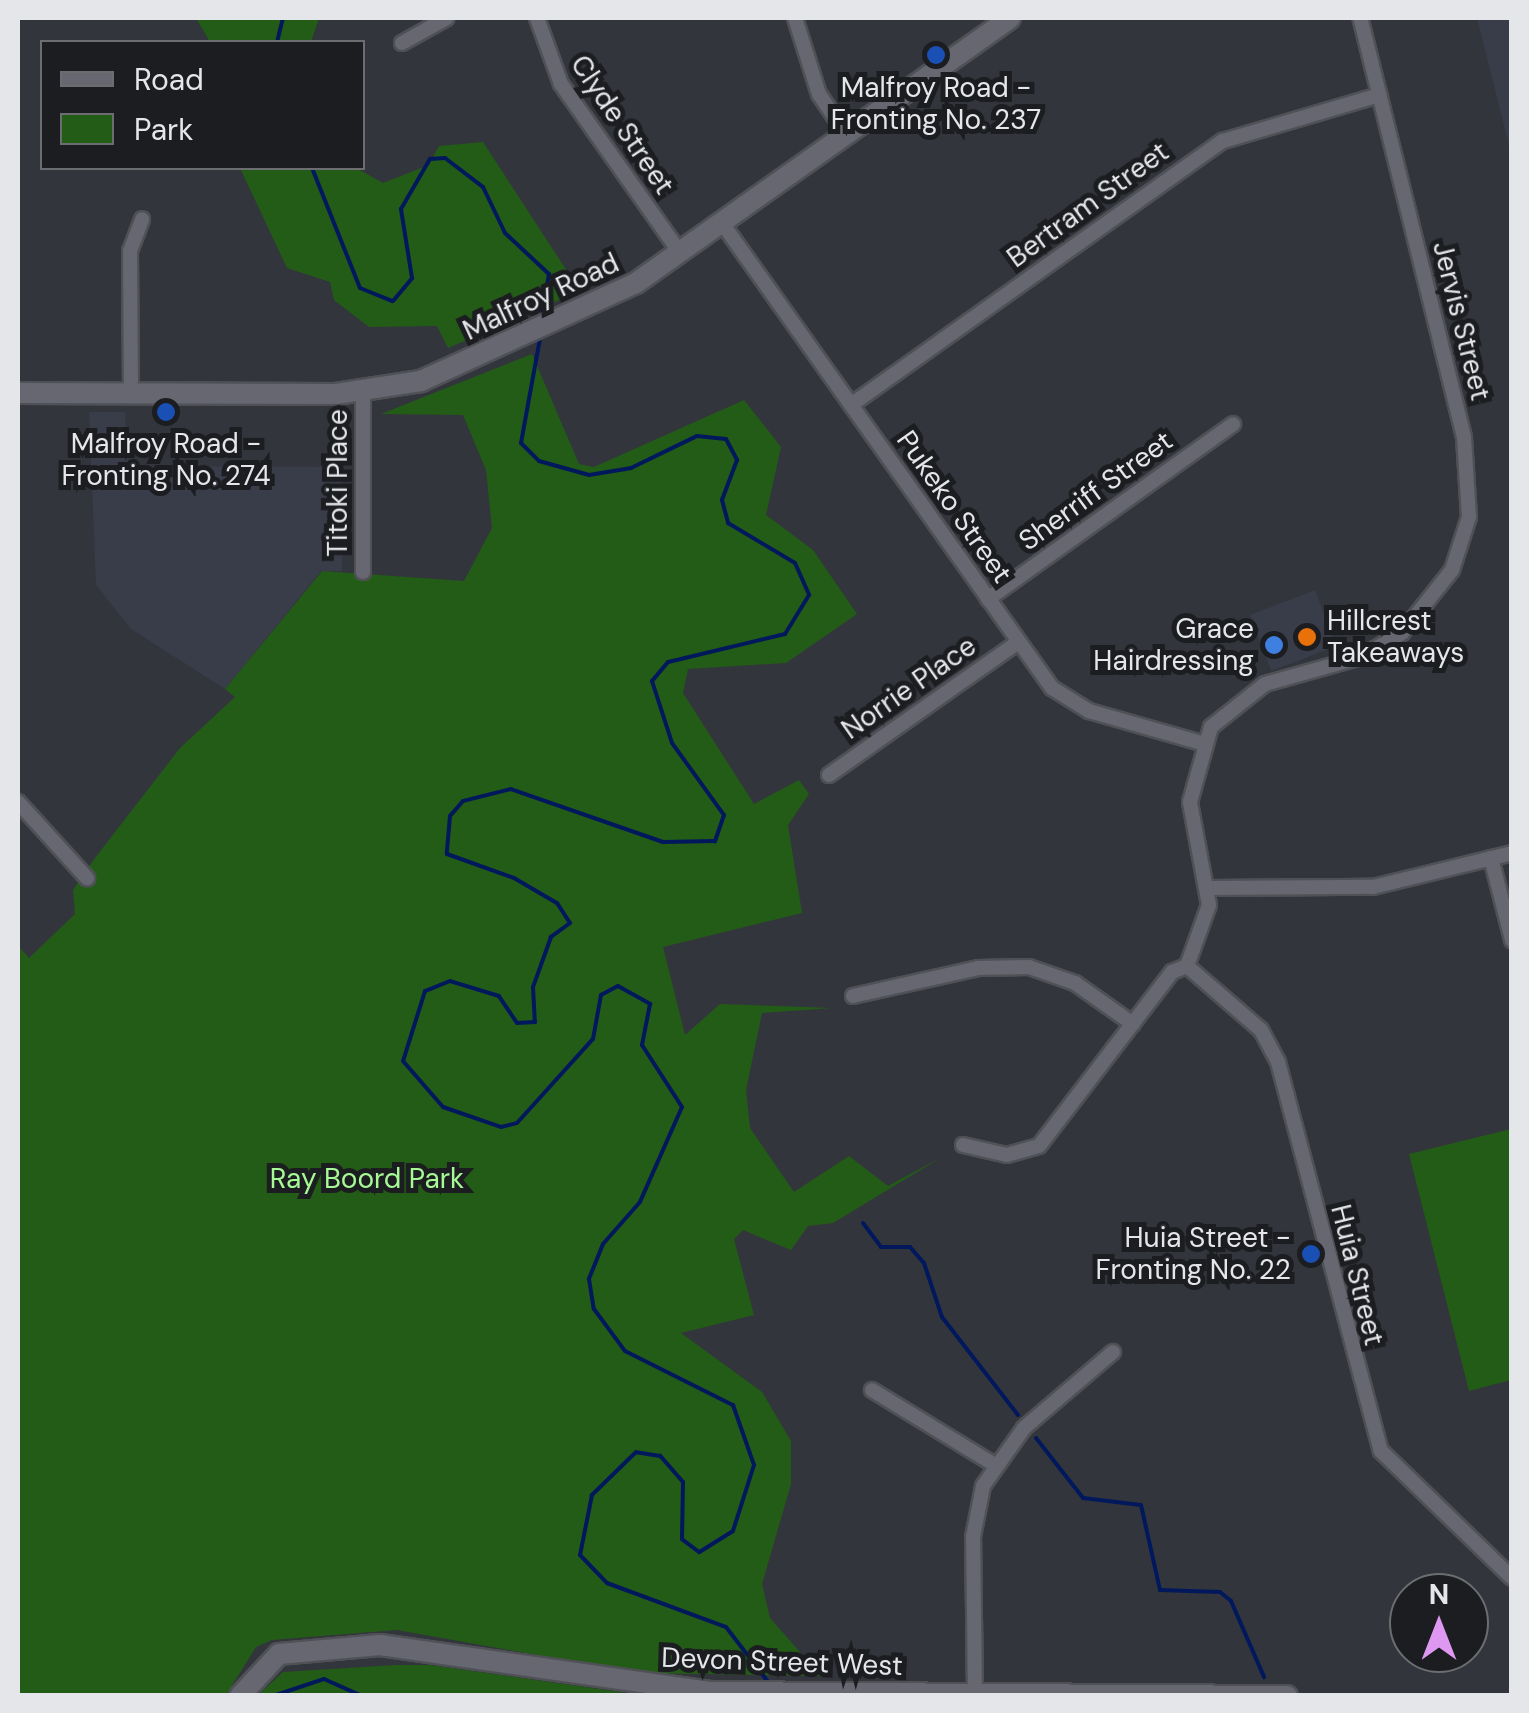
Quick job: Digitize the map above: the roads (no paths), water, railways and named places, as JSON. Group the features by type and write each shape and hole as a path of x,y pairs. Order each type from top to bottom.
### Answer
{"main road":[{"name":"Malfroy Road","path":"18,393 364,393 513,343 566,321 680,253 1010,18"},
{"name":"Devon Street West","path":"240,1696 279,1654 380,1645 743,1693 1287,1696"}],"street":[{"path":"402,43 447,18"},
{"name":"Clyde Street","path":"537,18 560,84 680,253"},
{"path":"795,18 813,80 846,134"},
{"name":"Jervis Street","path":"1201,743 1264,684 1361,657 1402,633 1462,545 1470,463 1360,18"},
{"name":"Bertram Street","path":"851,406 1223,141 1379,95"},
{"path":"131,393 130,251 142,219"},
{"name":"Pukeko Street","path":"722,223 1018,642 1067,700 1201,743"},
{"name":"Titoki Place","path":"363,572 364,393"},
{"name":"Sherriff Street","path":"988,599 1233,424"},
{"name":"Norrie Place","path":"830,775 1018,642"},
{"path":"963,1145 1007,1155 1039,1146 1172,972 1187,966 1210,888 1190,802 1201,743"},
{"path":"18,802 87,878"},
{"path":"1210,888 1373,887 1512,854"},
{"path":"1491,858 1512,940"},
{"name":"Huia Street","path":"1187,966 1261,1030 1278,1062 1381,1451 1512,1578"},
{"path":"853,996 978,968 1029,967 1075,984 1133,1024"},
{"path":"974,1694 973,1537 993,1464 1113,1352"},
{"path":"872,1390 993,1464"}],"waterway":[{"path":"278,40 283,18"},
{"path":"313,170 360,288 393,301 412,278 401,209 430,159 445,158 483,187 505,233 549,274 541,319"},
{"path":"541,333 521,443 539,461 589,475 631,468 697,436 726,439 737,460 722,500 728,523 795,563 809,595 785,634 668,662 652,681 672,743 724,815 715,841 663,842 511,789 463,801 450,816 447,854 514,878 557,903 570,923 551,937 533,987 535,1022 517,1023 499,996 450,981 425,991 403,1061 443,1107 501,1127 517,1123 593,1039 601,995 618,986 650,1004 642,1045 682,1107 640,1202 603,1244 589,1279 594,1309 625,1351 733,1405 754,1465 733,1531 699,1552 682,1539 683,1482 660,1456 636,1452 592,1495 580,1555 607,1583 726,1627 769,1683"},
{"path":"863,1223 881,1247 910,1247 924,1263 942,1317 1018,1415"},
{"path":"1036,1438 1083,1498 1141,1505 1160,1590 1220,1592 1231,1601 1264,1677"},
{"path":"273,1696 324,1679 362,1696"}],"place":[{"name":"Malfroy Road - Fronting No. 237","path":"936,55"},
{"name":"Malfroy Road - Fronting No. 274","path":"166,412"},
{"name":"Hillcrest Takeaways","path":"1307,637"},
{"name":"Grace Hairdressing","path":"1274,645"},
{"name":"Huia Street - Fronting No. 22","path":"1311,1254"}],"park label":[{"name":"Ray Boord Park","path":"367,1179"}]}
